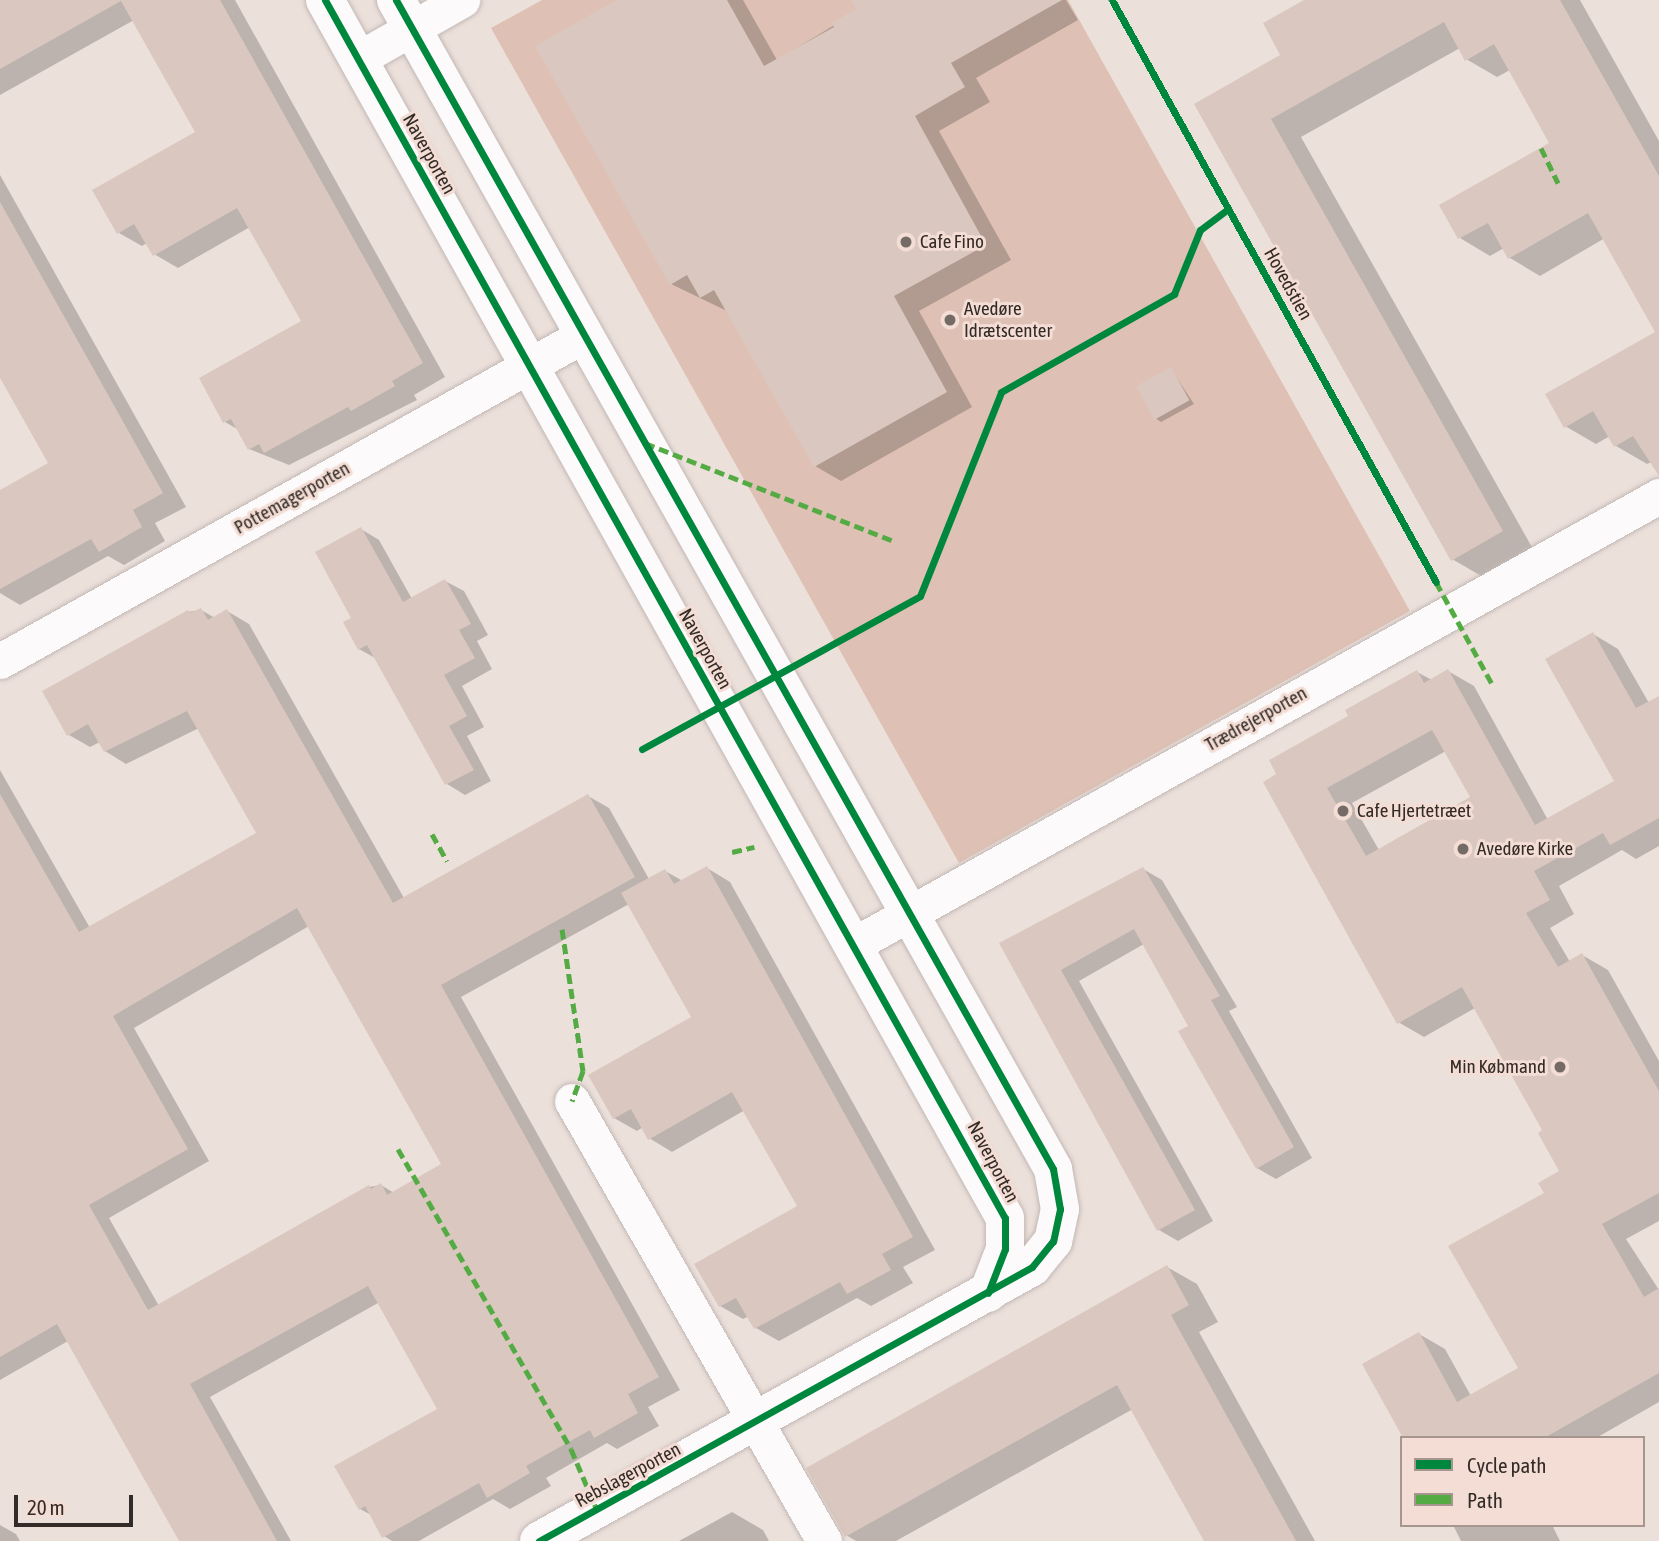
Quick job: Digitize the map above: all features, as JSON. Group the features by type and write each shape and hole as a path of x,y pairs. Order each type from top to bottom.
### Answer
{"street":[{"name":"Naverporten","path":"325,0 1005,1218 1005,1249 988,1293"},
{"path":"358,59 404,14 461,0"},
{"path":"404,14 1053,1170 1058,1191 1059,1226 1043,1255 988,1293"},
{"name":"Pottemagerporten","path":"0,662 584,335"},
{"name":"Trædrejerporten","path":"853,945 1659,496"},
{"path":"572,1101 759,1422 824,1541"},
{"name":"Rebslagerporten","path":"539,1541 759,1422 988,1293"}],"shaded area":[{"name":"Avedøre Idrætscenter","path":"542,0 1068,0 1410,611 959,863 491,28"}],"building":[{"path":"0,0 220,0 423,363 392,381 395,386 351,411 348,407 264,453 259,444 248,450 231,419 223,423 199,378 301,321 237,208 153,256 134,224 117,234 92,190 195,132 121,1 0,69"},
{"path":"617,0 727,0 764,66 834,27 832,23 856,9 851,0 1062,0 951,63 965,87 915,116 986,245 894,296 947,392 814,467 714,290 700,298 687,275 670,285 535,46"},
{"path":"1304,0 1560,0 1659,176 1659,476 1633,436 1614,447 1593,411 1564,428 1545,394 1655,332 1588,213 1508,259 1488,223 1458,239 1439,205 1549,143 1494,44 1465,61 1444,22 1271,119 1503,531 1451,561 1194,104 1280,55 1263,23"},
{"path":"0,202 163,493 133,510 142,527 99,552 91,539 0,589 0,490 48,463 0,378"},
{"path":"1171,367 1189,400 1154,420 1136,386"},
{"path":"361,527 403,602 445,579 471,624 459,630 475,658 444,675 467,716 449,726 474,770 445,785 367,645 358,650 343,622 351,618 315,552"},
{"path":"201,608 208,620 227,609 393,903 588,794 635,877 441,985 659,1377 628,1394 638,1413 594,1438 590,1430 526,1466 530,1473 487,1498 479,1483 382,1538 365,1506 359,1510 334,1466 437,1409 368,1286 190,1384 277,1541 179,1541 57,1324 0,1357 0,794 79,932 256,833 187,711 104,752 88,724 67,736 42,691 188,610 190,613","holes":["297,908 441,1164 387,1195 381,1183 371,1189 369,1185 148,1310 89,1205 188,1149 113,1016"]},
{"path":"1593,632 1636,708 1659,696 1659,818 1610,845 1603,833 1534,871 1550,900 1526,913 1558,967 1582,953 1659,1091 1659,1193 1602,1224 1644,1297 1659,1288 1659,1373 1548,1436 1402,1436 1362,1364 1419,1332 1457,1402 1518,1368 1448,1246 1544,1193 1538,1183 1559,1171 1538,1133 1542,1130 1462,987 1397,1024 1263,782 1276,774 1269,760 1348,716 1345,710 1417,670 1424,683 1448,669 1535,825 1614,781 1545,659","holes":["1432,730 1470,797 1366,856 1327,788"]},
{"path":"707,866 913,1237 882,1254 891,1270 847,1294 840,1282 754,1329 736,1298 719,1307 694,1264 797,1206 732,1092 648,1140 631,1109 613,1119 588,1075 691,1017 621,893 665,869 674,884"},
{"path":"1143,867 1220,996 1211,1000 1294,1147 1256,1169 1178,1031 1188,1026 1134,929 1061,970 1195,1210 1157,1231 999,943"},
{"path":"1167,1265 1189,1305 1171,1315 1296,1541 1204,1541 1117,1385 845,1537 806,1468"}],"marked path":[{"path":"1541,148 1558,183"},
{"path":"645,443 896,542"},
{"path":"1436,582 1492,684"},
{"path":"432,834 447,861"},
{"path":"732,852 754,847"},
{"path":"562,929 583,1071 572,1101"},
{"path":"398,1149 571,1449 597,1510"}],"cycle path":[{"path":"325,0 1005,1218 1005,1249 988,1293"},
{"path":"396,0 1053,1169 1060,1209 1053,1241 1032,1267 539,1541"},
{"name":"Hovedstien","path":"1112,0 1436,582"},
{"path":"642,749 920,596 1001,392 1174,294 1200,230 1228,209"}],"place":[{"name":"Cafe Fino","path":"906,242"},
{"name":"Avedøre Idrætscenter","path":"950,320"},
{"name":"Cafe Hjertetræet","path":"1343,811"},
{"name":"Avedøre Kirke","path":"1463,849"},
{"name":"Min Købmand","path":"1560,1067"}]}
